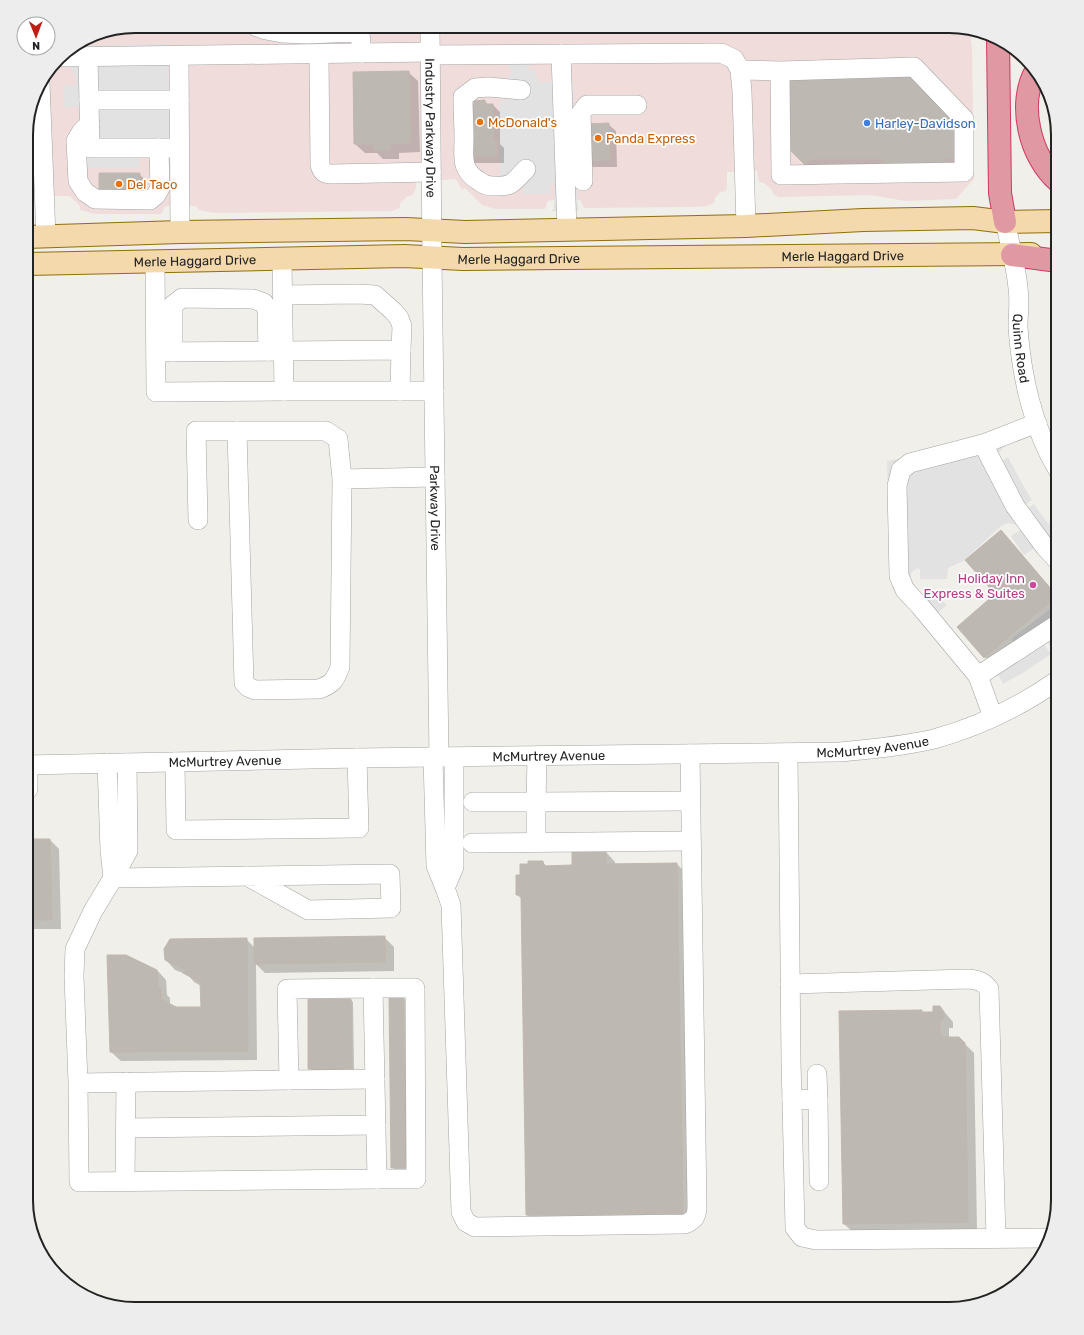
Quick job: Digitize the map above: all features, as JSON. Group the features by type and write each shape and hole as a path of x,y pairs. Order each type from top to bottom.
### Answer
{"highway":[{"path":"998,46 1000,193 1005,222"},
{"path":"1034,78 1028,97 1028,121 1033,144 1045,167 1051,173"},
{"path":"1012,255 1051,259"}],"main road":[{"name":"Merle Haggard Drive","path":"36,237 180,232 432,229 465,232 567,230 746,226 863,220 973,218 1005,222 1051,221"},
{"path":"33,249 42,244 36,237"},
{"name":"Merle Haggard Drive","path":"33,264 404,256 463,260 1051,254"}],"street":[{"path":"288,33 333,33"},
{"path":"359,33 362,53"},
{"name":"Industry Parkway Drive","path":"430,33 432,258"},
{"path":"70,57 362,53 721,53 734,59 740,70 746,226"},
{"path":"319,54 320,165 322,171 326,174 431,172"},
{"path":"561,54 567,230"},
{"path":"179,56 180,232"},
{"path":"88,57 90,148 179,148"},
{"path":"740,70 780,71 914,67 964,119 964,172 781,175 780,71"},
{"path":"521,86 475,88 462,97 464,138 463,158 467,171 486,186 506,187 515,181 526,169"},
{"path":"89,100 179,100"},
{"path":"36,237 34,147 38,103"},
{"path":"583,181 581,113 587,105 637,104"},
{"path":"90,124 82,130 76,141 78,181 85,192 95,199 150,200 156,195 160,188 159,148"},
{"name":"Quinn Road","path":"1005,222 1018,288 1018,327 1024,376 1037,423 1051,458"},
{"path":"269,351 283,295 282,258"},
{"name":"Parkway Drive","path":"432,258 435,477 442,758 436,866 451,905 461,1212 466,1222 475,1228 685,1224 693,1221 697,1215 691,841"},
{"path":"155,261 164,352"},
{"path":"283,295 375,295 394,311 402,326 400,391"},
{"path":"284,391 269,351 253,299 182,298 173,305 156,392 434,391"},
{"path":"164,352 401,350"},
{"path":"993,717 978,676 905,590 899,576 897,486 901,470 910,464 983,444 1037,423"},
{"path":"198,520 196,431 237,431 326,431 338,439 342,479 340,667 336,679 329,686 319,689 255,690 248,687 244,683 237,431"},
{"path":"983,444 1015,506 1051,553"},
{"path":"342,479 435,477"},
{"path":"978,676 1051,629"},
{"name":"McMurtrey Avenue","path":"33,765 357,758 840,752 890,747 934,738 970,727 1013,708 1051,684"},
{"path":"788,753 790,984 795,1228 802,1237 816,1240 1044,1238"},
{"path":"472,843 691,841 690,754"},
{"path":"536,842 537,756"},
{"path":"175,762 176,830 359,828 357,758"},
{"path":"107,763 110,850 113,878"},
{"path":"127,763 128,851 93,911 75,949 74,976 78,1083 79,1182 416,1179 415,988 287,990 290,1080"},
{"path":"473,802 690,801"},
{"path":"113,878 247,876 390,874 390,908 308,910 247,876"},
{"path":"790,984 968,979 978,980 985,983 989,989 996,1238"},
{"path":"373,988 377,1179"},
{"path":"817,1074 819,1181"},
{"path":"78,1083 375,1079"},
{"path":"126,1082 126,1181"},
{"path":"792,1099 818,1100"},
{"path":"126,1128 376,1125"}],"shaded area":[{"path":"135,33 956,33 971,35 974,179 956,199 905,201 871,195 779,197 774,195 772,190 764,183 759,182 757,171 727,172 726,191 719,193 715,198 714,203 707,206 692,207 584,208 580,200 554,200 548,201 545,209 495,209 482,205 465,188 462,190 456,179 416,182 416,188 413,195 408,196 400,203 400,208 392,211 215,213 199,210 196,206 167,206 164,207 162,214 95,214 80,210 80,206 70,196 33,196 33,128 36,108 50,78 63,63 78,50 102,38 115,35"},
{"path":"168,44 170,155 139,156 139,168 86,168 85,107 64,107 64,85 76,85 75,75 71,68 70,56 86,46"},
{"path":"532,62 527,69 536,70 538,82 573,82 578,211 552,211 554,209 554,184 552,182 550,184 551,194 523,194 523,186 500,178 499,101 507,101 509,99 508,77 511,74 511,70 507,63"},
{"path":"1005,446 998,454 1002,461 1008,457 1032,500 1025,505 1027,509 1034,504 1051,526 1051,565 1036,549 1033,549 1024,555 1011,536 1020,529 1016,525 1008,523 1001,526 963,561 948,568 947,579 920,579 920,570 918,568 913,571 911,574 911,580 922,594 925,595 932,590 947,605 925,624 899,597 892,587 887,461 924,454"},
{"path":"1051,608 1051,647 1048,643 1045,644 1045,646 1051,654 1003,684 989,663 1016,646 1012,638"}],"building":[{"path":"409,71 411,143 390,144 390,150 373,150 373,144 354,144 353,72"},
{"path":"908,75 956,122 956,158 945,158 945,167 882,167 883,159 811,159 805,165 787,147 785,79"},
{"name":"McDonald's","path":"485,100 485,104 493,104 494,140 497,140 497,156 467,157 467,104 474,104 474,101"},
{"name":"Panda Express","path":"609,123 610,160 585,161 586,124"},
{"name":"Del Taco","path":"99,173 140,173 140,195 99,196"},
{"path":"1001,530 1051,589 1051,601 984,658 957,627 995,594 965,560"},
{"path":"33,839 50,839 52,920 33,920"},
{"path":"606,851 606,864 677,863 683,1213 526,1215 521,895 516,895 516,875 520,875 520,864 528,864 528,861 543,861 544,866 572,865 572,852"},
{"path":"385,936 385,962 254,964 254,938"},
{"path":"247,938 248,1051 110,1052 107,955 126,955 157,970 158,988 161,988 161,999 176,1007 201,1007 200,982 183,973 185,970 165,960 164,949 170,939"},
{"path":"389,997 403,997 406,1167 391,1168"},
{"path":"308,999 351,999 352,1068 308,1069"},
{"path":"933,1006 940,1006 944,1012 944,1019 940,1019 940,1037 959,1037 965,1043 968,1222 843,1224 839,1011 922,1010 922,1012 933,1012"}],"place":[{"name":"McDonald's","path":"480,122"},
{"name":"Harley-Davidson","path":"867,123"},
{"name":"Panda Express","path":"598,138"},
{"name":"Del Taco","path":"119,184"},
{"name":"Holiday Inn Express & Suites","path":"1033,585"}]}
